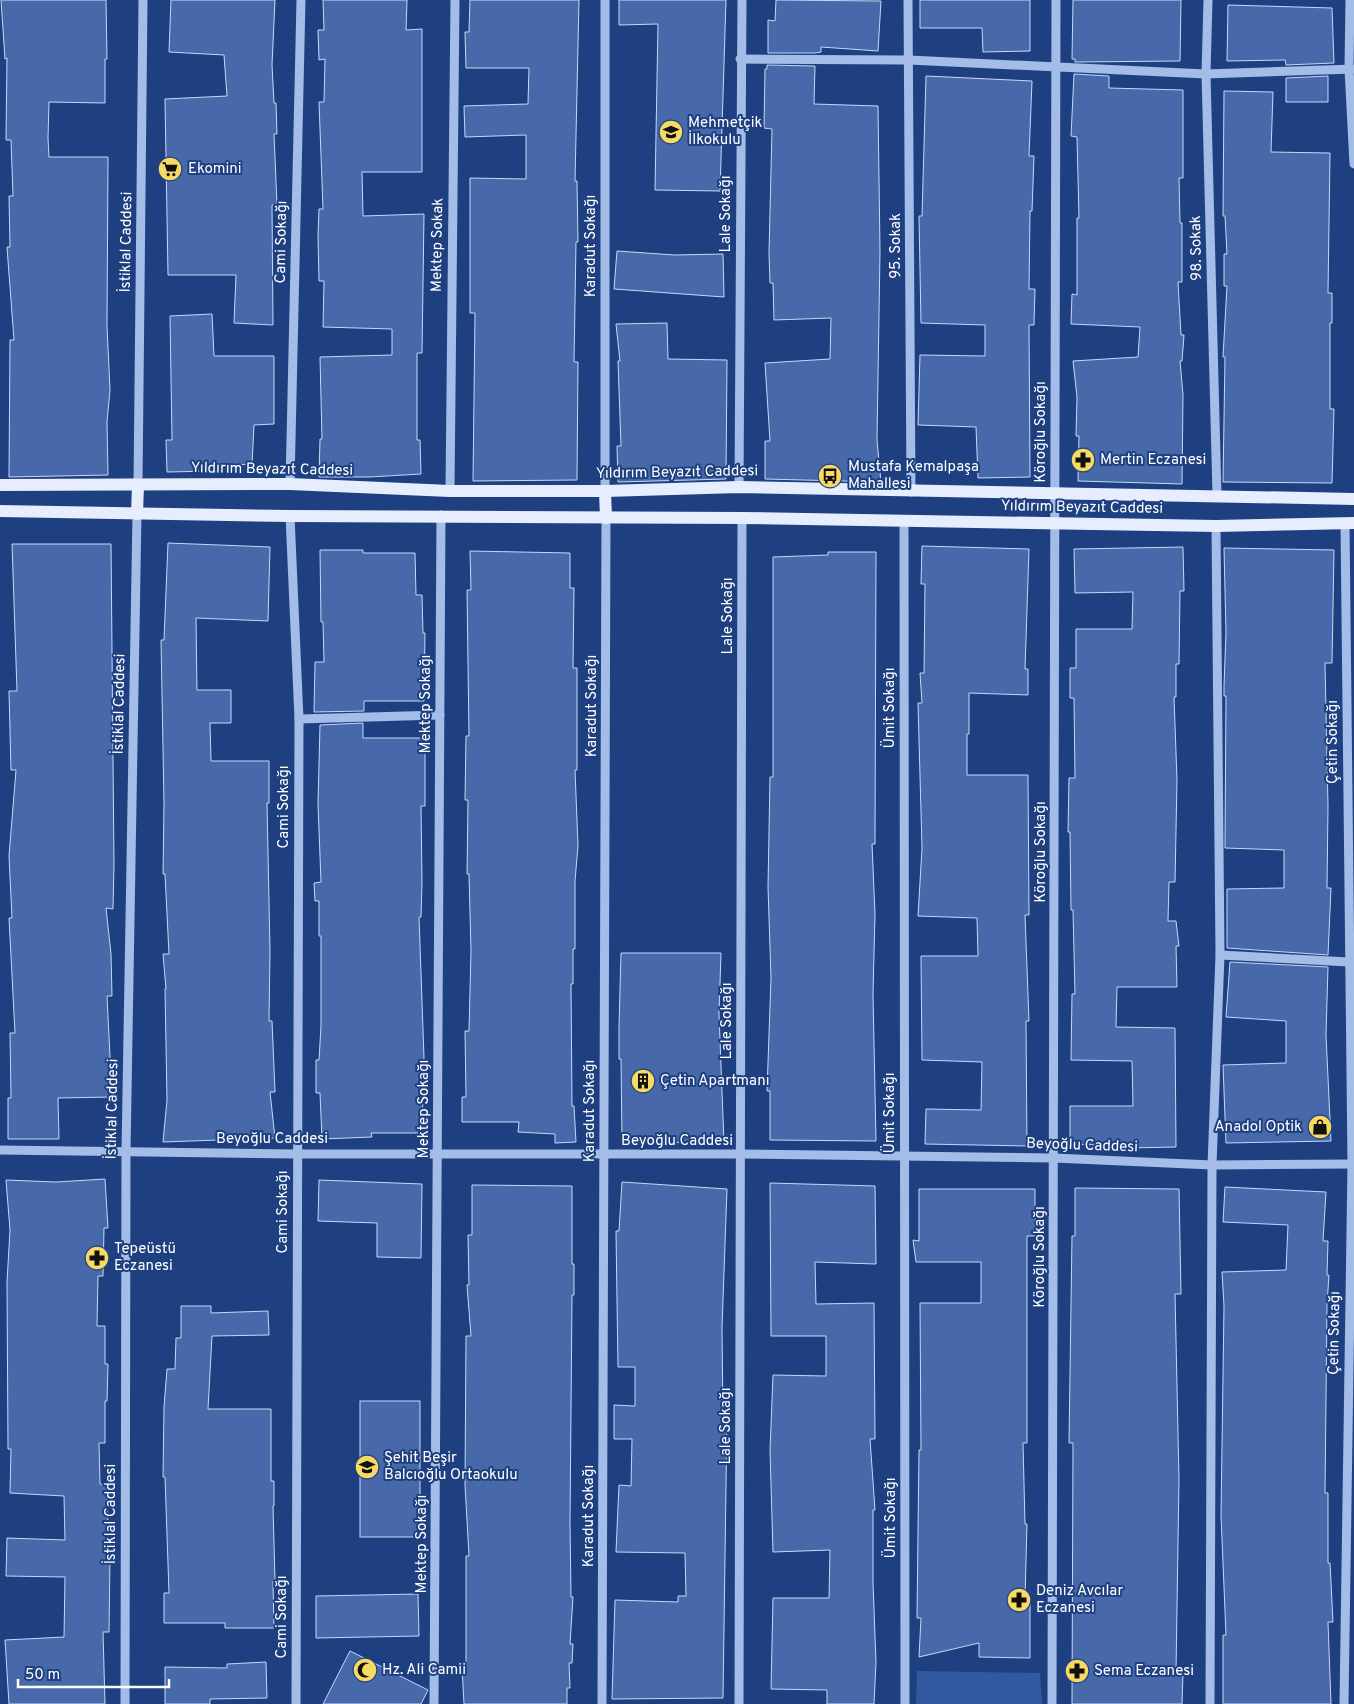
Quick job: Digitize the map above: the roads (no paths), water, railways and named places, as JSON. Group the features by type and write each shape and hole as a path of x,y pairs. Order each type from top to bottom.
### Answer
{"main road":[{"name":"Yıldırım Beyazıt Caddesi","path":"0,484 290,484 450,491 605,491 739,488 1217,495 1354,499"},
{"path":"137,514 138,485"},
{"path":"605,491 606,518"},
{"name":"Yıldırım Beyazıt Caddesi","path":"0,511 290,516 441,515 742,518 1216,526 1350,523"}],"street":[{"name":"İstiklal Caddesi","path":"138,485 143,0"},
{"name":"Cami Sokağı","path":"290,484 301,0"},
{"name":"Mektep Sokak","path":"450,491 454,0"},
{"name":"Karadut Sokağı","path":"605,0 605,491"},
{"name":"Lale Sokağı","path":"739,488 740,59 742,0"},
{"name":"95. Sokak","path":"908,0 911,492"},
{"name":"Köroğlu Sokağı","path":"1052,1704 1056,0"},
{"name":"98. Sokak","path":"1208,0 1206,74 1217,495"},
{"path":"1350,0 1354,164"},
{"path":"740,59 909,60 1206,74 1351,69"},
{"name":"İstiklal Caddesi","path":"125,1704 126,1151 137,514"},
{"name":"Mektep Sokağı","path":"434,1704 441,515"},
{"name":"Cami Sokağı","path":"290,516 299,719 296,1154 296,1704"},
{"name":"Karadut Sokağı","path":"602,1704 606,518"},
{"name":"Lale Sokağı","path":"739,1704 742,518"},
{"name":"Ümit Sokağı","path":"904,522 905,1704"},
{"name":"Çetin Sokağı","path":"1344,1704 1353,1164 1348,962 1350,523"},
{"path":"1210,1704 1212,1165 1220,955 1216,526"},
{"path":"299,719 440,715"},
{"path":"1220,955 1348,962"},
{"name":"Beyoğlu Caddesi","path":"0,1150 296,1154 438,1152 604,1155 740,1154 1054,1158 1212,1165 1353,1164"}],"place":[{"name":"Mehmetçik İlkokulu","path":"671,132"},
{"name":"Ekomini","path":"170,169"},
{"name":"Mertin Eczanesi","path":"1083,460"},
{"name":"Mustafa Kemalpaşa Mahallesi","path":"830,476"},
{"name":"Çetin Apartmanı","path":"643,1081"},
{"name":"Anadol Optik","path":"1320,1127"},
{"name":"Tepeüstü Eczanesi","path":"97,1258"},
{"name":"Şehit Beşir Balcıoğlu Ortaokulu","path":"367,1467"},
{"name":"Deniz Avcılar Eczanesi","path":"1019,1600"},
{"name":"Hz. Ali Camii","path":"365,1670"},
{"name":"Sema Eczanesi","path":"1077,1671"}]}
